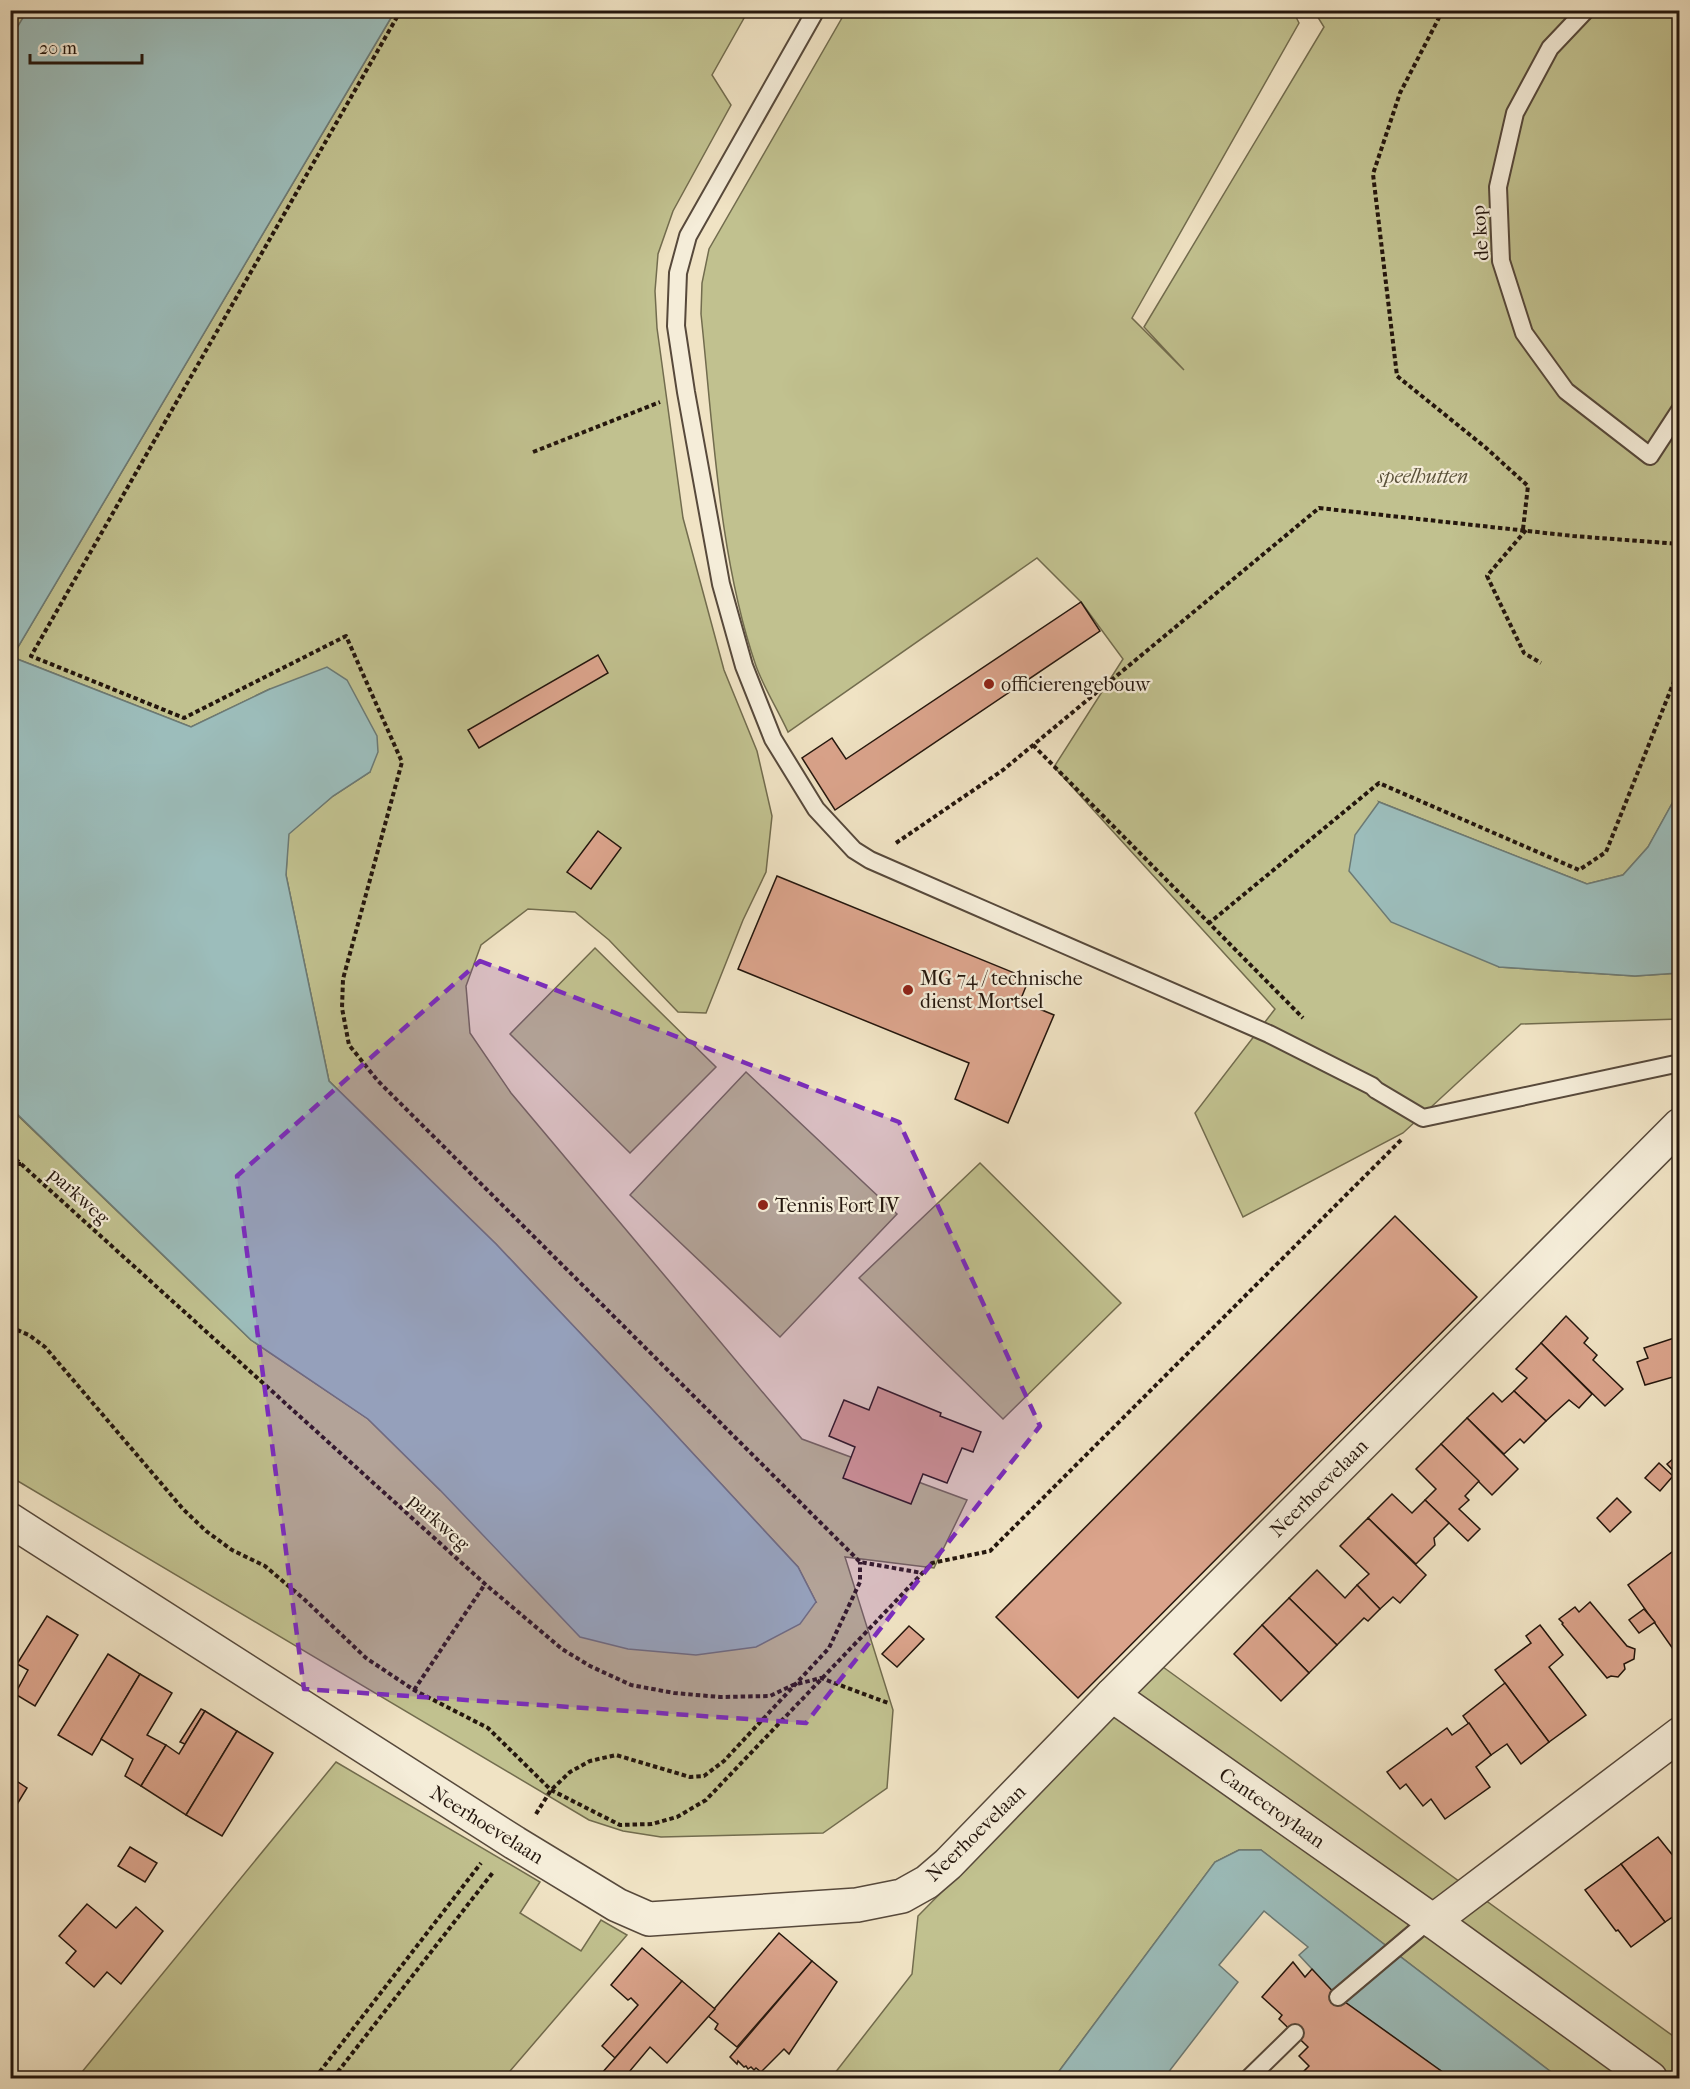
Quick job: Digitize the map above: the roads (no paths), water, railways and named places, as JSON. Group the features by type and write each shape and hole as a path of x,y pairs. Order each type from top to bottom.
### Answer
{"street":[{"name":"Neerhoevelaan","path":"10,1520 509,1839 617,1905 649,1919 857,1905 902,1896 927,1882 948,1864 1112,1695 1680,1125"},
{"name":"Cantecroylaan","path":"1112,1695 1427,1924 1650,2079"},
{"path":"1427,1924 1680,1734"}],"lane":[{"path":"816,10 688,236 678,273 676,326 721,584 744,666 773,739 816,809 854,850 870,860 1269,1034 1372,1086 1423,1118 1680,1063"},
{"name":"de kop","path":"1586,10 1550,48 1515,114 1498,187 1501,261 1524,333 1566,391 1650,456 1680,410"},
{"path":"1338,1997 1427,1924"},
{"path":"1248,2079 1295,2033"}],"water":[{"path":"27,11 395,11 12,657 191,727 270,689 327,667 347,680 377,736 378,752 370,772 333,796 289,834 286,875 329,1081 496,1244 798,1567 816,1602 800,1624 756,1647 696,1655 628,1649 580,1637 440,1490 368,1419 251,1340 11,1108 10,39"},
{"path":"1679,791 1679,973 1635,976 1499,967 1391,922 1349,871 1355,835 1379,802 1587,884 1623,875 1648,847"},
{"path":"1239,1850 1261,1850 1559,2078 1451,2078 1338,1997 1299,1955 1308,1947 1264,1911 1219,1965 1238,1982 1164,2078 1054,2078 1215,1862"}],"place":[{"name":"officierengebouw","path":"989,684"},
{"name":"MG 74 / technische dienst Mortsel","path":"908,990"},
{"name":"Tennis Fort IV","path":"763,1205"}],"park label":[{"name":"speelhutten","path":"1423,476"}]}
